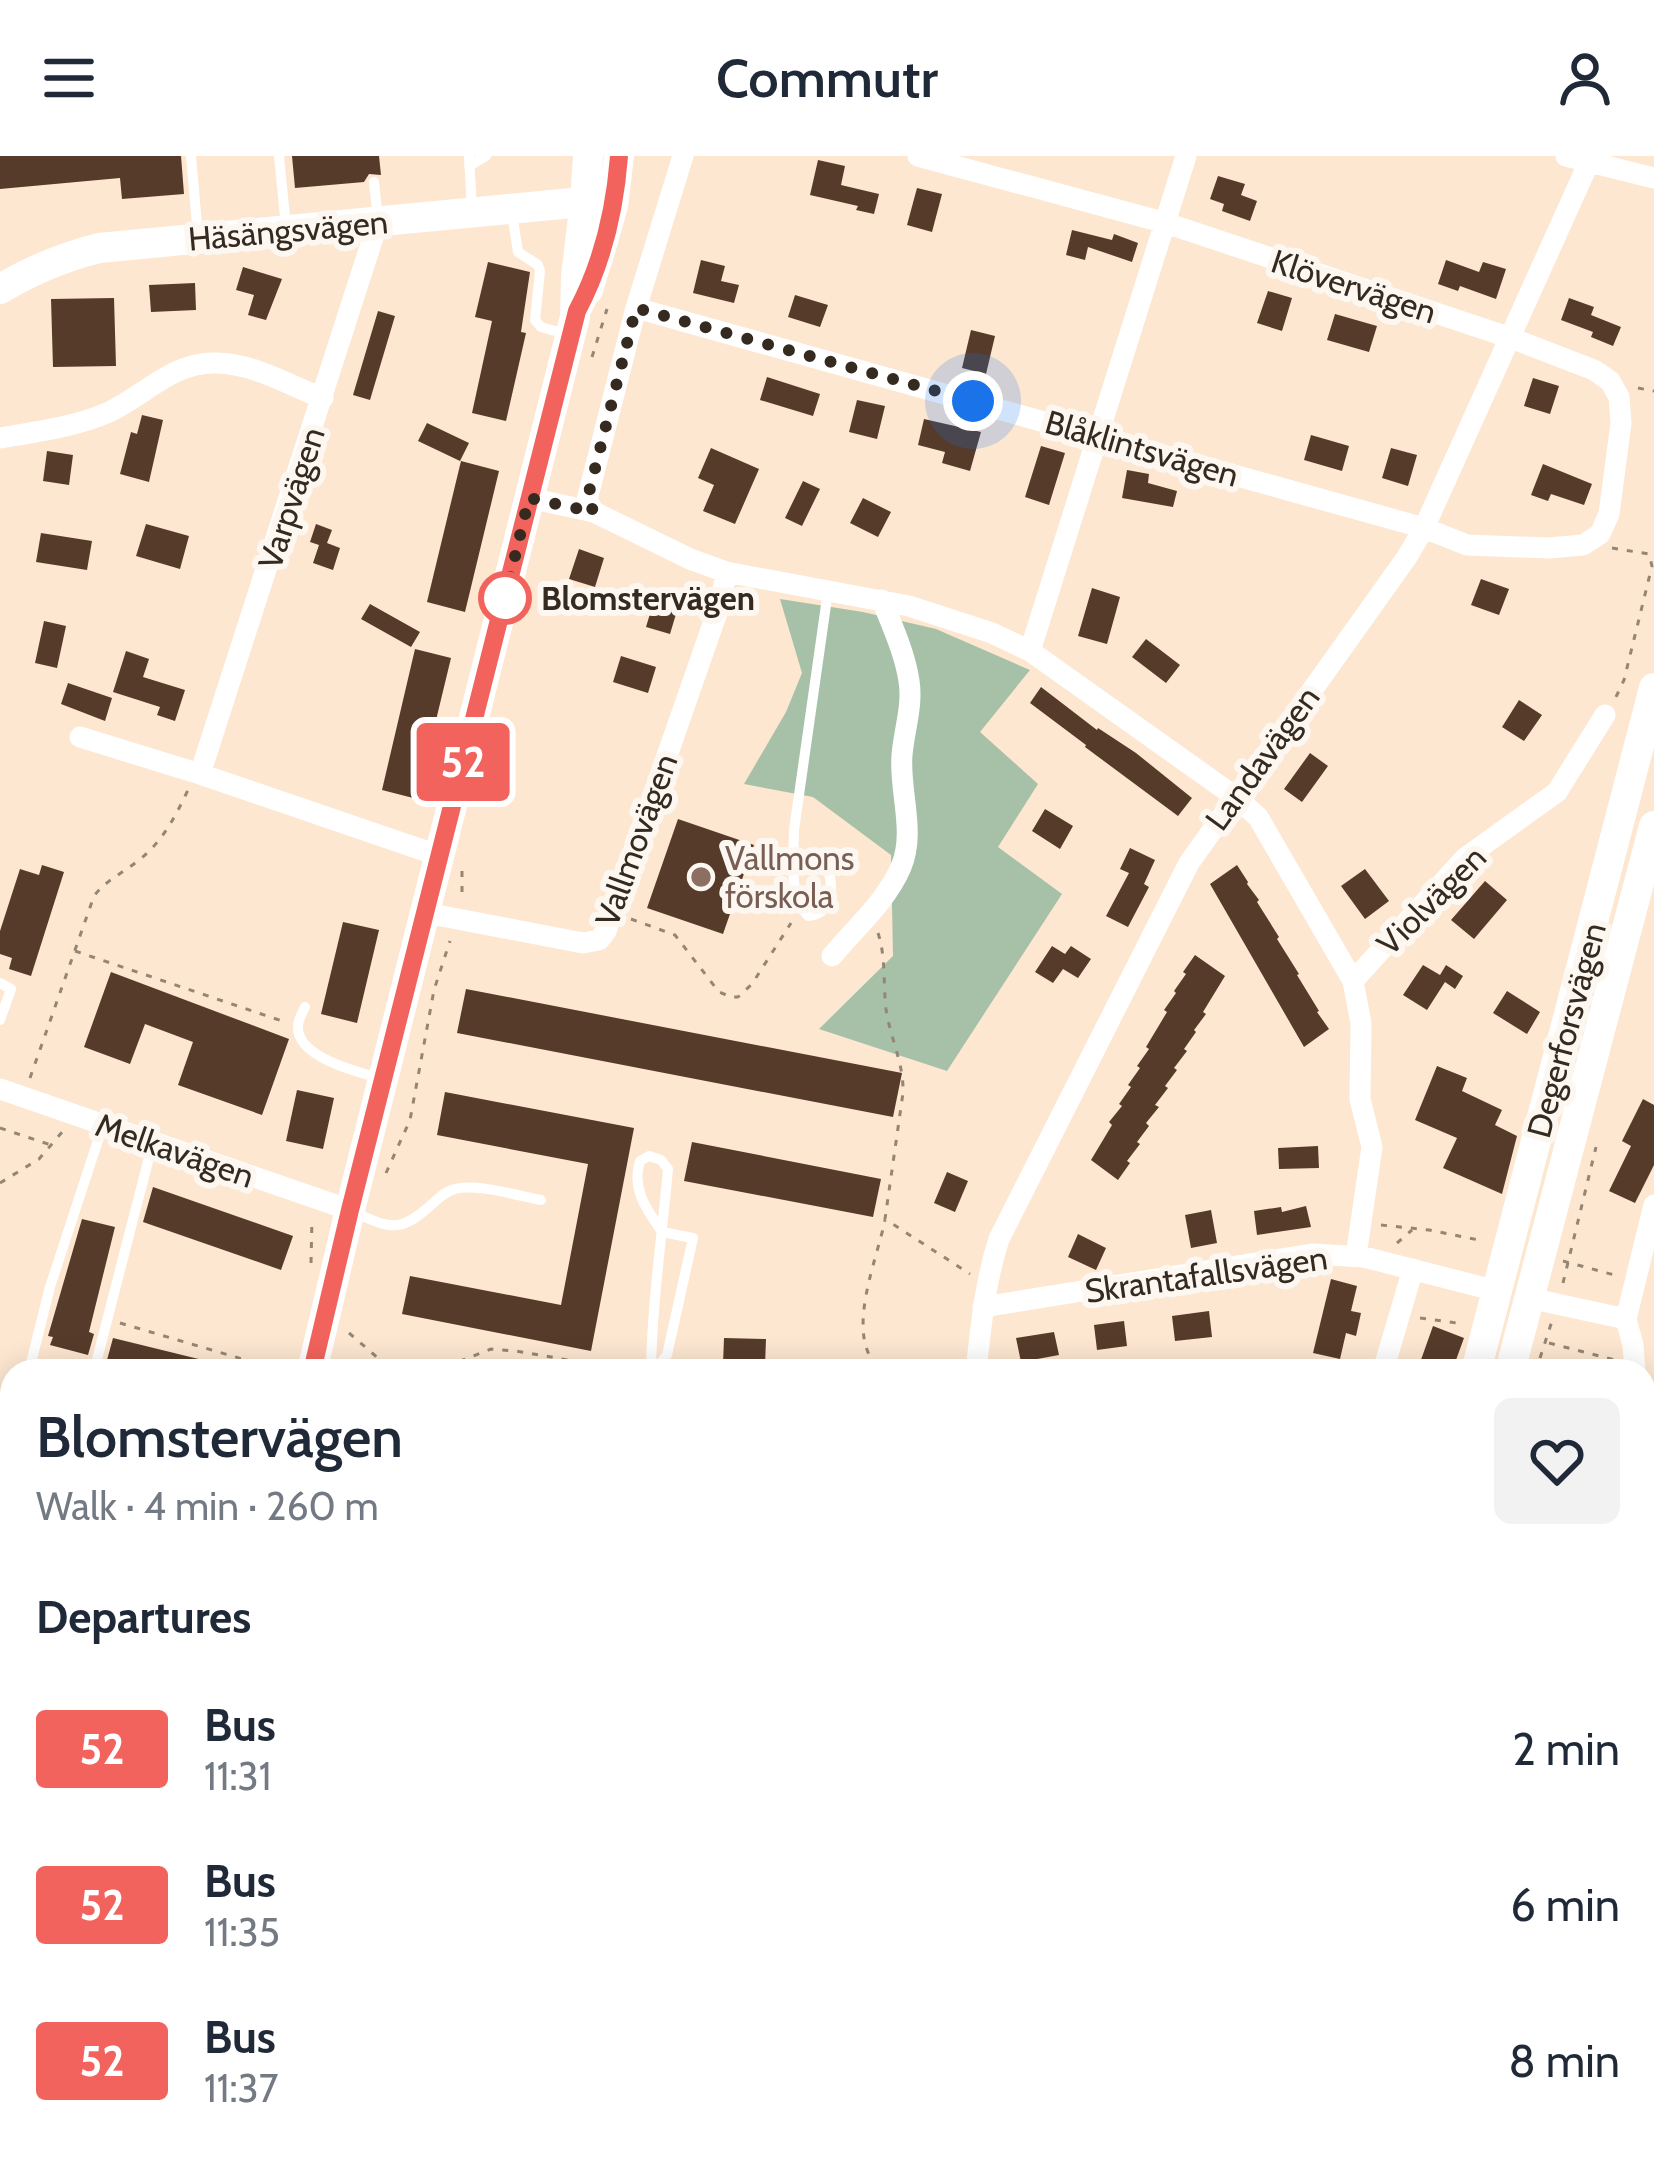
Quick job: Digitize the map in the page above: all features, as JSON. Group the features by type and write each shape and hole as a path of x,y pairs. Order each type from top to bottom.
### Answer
{"street":[{"path":"588,156 600,200"},
{"path":"315,1359 350,1210 396,1076 426,913 574,323 593,281 600,200 620,156"},
{"path":"594,512 587,500 636,308 683,156"},
{"name":"Klövervägen","path":"918,156 1166,223 1594,370 1610,381 1619,397 1621,423 1609,514 1600,534 1582,545"},
{"path":"1030,651 1186,156"},
{"path":"1584,158 1654,178"},
{"name":"Landavägen","path":"977,1359 985,1296 999,1239 1166,902 1234,796 1408,557 1511,338 1584,158"},
{"name":"Häsängsvägen","path":"0,290 40,267 99,248 600,200"},
{"name":"Varpvägen","path":"200,774 379,222"},
{"name":"Blåklintsvägen","path":"636,308 1424,528 1467,544 1582,545"},
{"path":"0,438 105,414 189,365 213,362 238,365 323,398"},
{"path":"529,498 594,512 726,572 882,600 992,633 1030,651 1258,817 1353,981 1361,1023 1360,1099 1372,1148 1356,1256"},
{"name":"Vallmovägen","path":"426,913 584,943 599,940 722,601 726,572"},
{"path":"832,956 883,898 901,869 908,829 902,756 910,692 905,663 882,600"},
{"name":"Degerforsvägen","path":"1479,1359 1654,688"},
{"name":"Violvägen","path":"1353,981 1465,858 1557,792 1605,715"},
{"path":"80,736 440,856"},
{"name":"Degerforsvägen","path":"1513,1359 1654,826"},
{"name":"Melkavägen","path":"0,1089 350,1210"},
{"path":"1635,1359 1626,1319 1654,1207"},
{"name":"Skrantafallsvägen","path":"985,1296 1312,1254 1356,1256 1497,1291"},
{"path":"1387,1359 1413,1269"},
{"path":"1497,1291 1626,1319"}],"lane":[{"path":"191,156 198,238"},
{"path":"279,156 286,230"},
{"path":"472,213 469,161 486,156"},
{"path":"374,182 379,222"},
{"path":"512,209 518,252 540,271 535,320 542,327 574,323"},
{"path":"794,855 828,869 832,883 827,908 819,915 808,916 798,907 794,855 828,591"},
{"path":"0,983 11,989 0,1020"},
{"path":"304,1007 298,1026 304,1047 322,1058 396,1076"},
{"path":"32,1359 50,1287 103,1125"},
{"path":"97,1359 152,1142"},
{"path":"653,1359 662,1232 668,1169 649,1156 636,1172 642,1201 662,1232 693,1238 663,1359"},
{"path":"350,1210 385,1225 401,1226 459,1188 542,1200"}],"path":[{"path":"1582,545 1644,552 1652,560 1624,680 1605,715"},
{"path":"29,1080 94,896 157,844 200,774"},
{"path":"612,913 675,935 719,992 731,998 752,984 786,935 798,907"},
{"path":"868,915 882,944 886,1012 904,1076 885,1219 865,1299 865,1351 871,1359"},
{"path":"381,1182 410,1120 434,990 450,942"},
{"path":"73,950 298,1026"},
{"path":"396,1076 421,1070"},
{"path":"402,1108 410,1120"},
{"path":"0,1183 52,1146 71,1114"},
{"path":"0,1128 52,1146"},
{"path":"885,1219 985,1296"},
{"path":"1361,1223 1486,1242"},
{"path":"1570,1262 1635,1280"},
{"path":"1400,1317 1469,1324"},
{"path":"107,1319 243,1359"},
{"path":"343,1328 379,1359"},
{"path":"1546,1342 1604,1359"},
{"path":"465,1359 505,1349 563,1359"}],"green space":[{"path":"780,599 936,629 1030,670 980,732 1038,784 998,847 1062,894 947,1071 819,1029 893,956 891,855 813,797 744,784 786,712 802,673"}],"building":[{"path":"0,156 181,156 184,194 122,199 120,178 0,189"},
{"path":"292,156 379,156 381,175 369,174 364,182 295,188"},
{"path":"818,160 845,166 841,185 879,194 874,214 810,195"},
{"path":"1218,176 1245,184 1241,195 1257,201 1250,221 1222,211 1224,204 1210,199"},
{"path":"917,188 942,194 932,232 907,225"},
{"path":"1072,230 1112,240 1114,234 1138,243 1132,262 1088,247 1085,260 1066,255"},
{"path":"701,260 725,266 721,281 739,285 734,303 693,293"},
{"path":"1446,260 1479,272 1483,262 1506,269 1496,299 1438,284"},
{"path":"488,262 530,272 521,332 526,333 506,421 472,413 492,321 475,317"},
{"path":"243,267 282,279 266,320 248,315 254,295 236,290"},
{"path":"195,283 196,310 151,312 149,285"},
{"path":"1268,291 1292,298 1282,331 1257,323"},
{"path":"795,295 828,305 820,327 788,317"},
{"path":"114,298 116,366 53,367 51,299"},
{"path":"1569,298 1594,307 1591,315 1621,327 1613,346 1561,320"},
{"path":"378,311 395,316 370,400 353,395"},
{"path":"1335,314 1377,326 1369,352 1327,340"},
{"path":"971,330 995,336 986,374 962,368"},
{"path":"767,377 820,394 813,416 760,400"},
{"path":"1533,378 1559,386 1550,414 1524,406"},
{"path":"857,400 885,406 877,439 849,432"},
{"path":"142,415 163,420 149,482 120,474 131,432 137,434"},
{"path":"924,419 981,432 970,471 942,463 945,452 918,445"},
{"path":"427,423 469,443 460,461 418,441"},
{"path":"1311,435 1349,446 1342,471 1304,460"},
{"path":"1041,446 1065,453 1049,505 1025,497"},
{"path":"711,448 759,469 735,524 703,511 714,485 698,478"},
{"path":"1391,448 1417,455 1408,486 1382,478"},
{"path":"47,451 73,455 69,485 43,481"},
{"path":"461,461 499,471 465,612 427,602"},
{"path":"1543,464 1592,484 1584,505 1551,494 1548,501 1531,495"},
{"path":"1127,470 1149,474 1148,483 1177,491 1173,507 1122,498"},
{"path":"803,481 820,489 802,526 785,518"},
{"path":"863,498 891,512 878,537 850,523"},
{"path":"146,524 189,536 180,569 136,556"},
{"path":"316,524 332,530 327,543 340,548 333,570 313,563 319,545 310,542"},
{"path":"41,533 92,541 87,570 36,562"},
{"path":"579,549 604,558 595,587 569,579"},
{"path":"1481,579 1509,589 1499,615 1471,605"},
{"path":"1092,588 1120,597 1107,644 1078,636"},
{"path":"655,597 679,604 670,634 646,627"},
{"path":"370,604 420,632 411,647 361,619"},
{"path":"44,621 66,626 57,668 35,663"},
{"path":"1146,639 1180,665 1166,683 1132,657"},
{"path":"415,649 451,658 417,799 382,790"},
{"path":"126,651 149,659 143,677 185,690 175,721 157,715 160,707 113,692"},
{"path":"621,656 656,667 648,693 613,682"},
{"path":"68,683 112,698 105,721 61,704"},
{"path":"1041,687 1192,798 1178,816 1030,703"},
{"path":"1519,700 1542,715 1524,741 1502,727"},
{"path":"1310,753 1328,766 1302,802 1284,789"},
{"path":"1045,809 1073,826 1060,849 1032,831"},
{"name":"Vallmons förskola","path":"678,819 754,845 723,934 647,908"},
{"path":"1130,848 1155,860 1144,884 1149,887 1128,927 1106,916 1129,873 1120,869"},
{"path":"42,865 64,872 31,976 9,969 12,958 0,954 0,931 20,869 39,875"},
{"path":"1237,865 1329,1029 1304,1047 1210,884"},
{"path":"1365,869 1389,901 1365,919 1341,886"},
{"path":"1485,881 1507,900 1474,939 1451,920"},
{"path":"343,922 379,930 357,1023 321,1014"},
{"path":"1052,946 1065,954 1071,946 1091,959 1078,978 1063,969 1053,983 1035,972"},
{"path":"1195,955 1225,976 1118,1180 1091,1160"},
{"path":"1423,965 1440,975 1446,965 1463,976 1455,989 1445,982 1427,1010 1403,995"},
{"path":"111,972 289,1039 262,1115 178,1085 193,1042 145,1024 130,1064 84,1047"},
{"path":"466,989 902,1073 893,1117 457,1033"},
{"path":"1507,991 1540,1012 1527,1034 1493,1013"},
{"path":"1437,1066 1467,1078 1462,1091 1502,1110 1495,1125 1517,1136 1502,1194 1443,1168 1457,1138 1415,1120"},
{"path":"297,1090 334,1098 323,1149 286,1141"},
{"path":"445,1092 634,1128 591,1351 402,1314 410,1276 561,1305 588,1164 437,1135"},
{"path":"1643,1099 1654,1105 1654,1165 1635,1203 1609,1191 1631,1146 1622,1141"},
{"path":"692,1142 881,1179 873,1217 684,1181"},
{"path":"1318,1146 1319,1168 1279,1169 1278,1148"},
{"path":"947,1172 968,1181 955,1212 934,1203"},
{"path":"153,1187 293,1236 281,1270 143,1222"},
{"path":"1306,1206 1311,1227 1257,1235 1254,1211 1281,1207 1282,1212"},
{"path":"1211,1210 1217,1243 1191,1248 1185,1215"},
{"path":"82,1219 115,1227 89,1332 94,1334 88,1355 50,1345 53,1337 48,1336"},
{"path":"1078,1234 1106,1248 1096,1270 1068,1257"},
{"path":"1331,1279 1357,1286 1351,1311 1361,1313 1356,1336 1346,1333 1340,1359 1313,1353"},
{"path":"1209,1311 1212,1337 1175,1341 1172,1316"},
{"path":"1124,1321 1127,1346 1097,1350 1094,1325"},
{"path":"1433,1326 1464,1338 1456,1359 1421,1359"},
{"path":"1054,1332 1059,1355 1020,1359 1016,1338"},
{"path":"113,1338 199,1359 107,1359"},
{"path":"724,1338 766,1339 765,1359 723,1359"}],"bus line":[{"name":"52","path":"315,1359 577,311 593,281 613,206 619,156"}],"place":[{"name":"Blomstervägen","path":"505,598"},
{"name":"Vallmons förskola","path":"701,877"}],"route":[{"path":"505,598 529,498 594,512 587,500 636,308 973,401"}]}
